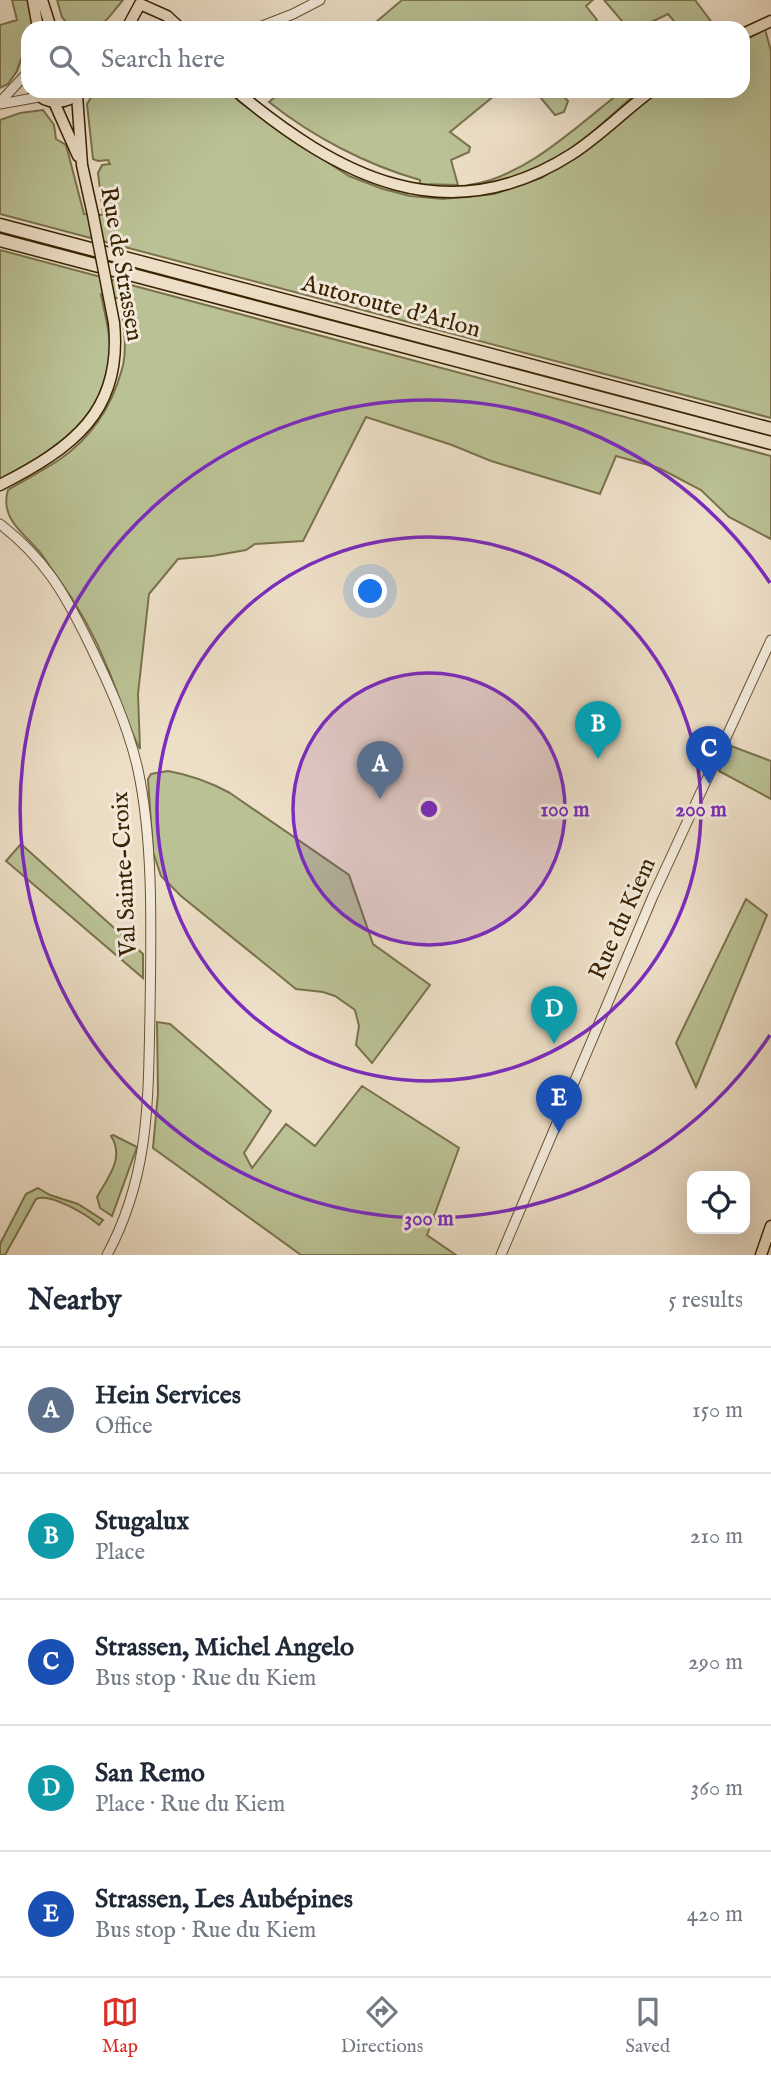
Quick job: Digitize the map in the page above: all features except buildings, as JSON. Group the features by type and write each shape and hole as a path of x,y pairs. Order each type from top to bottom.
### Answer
{"highway":[{"name":"Autoroute d'Arlon","path":"0,225 771,429"},
{"name":"Autoroute d'Arlon","path":"0,240 771,443"}],"main road":[{"path":"33,0 36,21"},
{"path":"42,0 49,21"},
{"path":"130,21 140,2 172,21"},
{"path":"750,31 771,21"},
{"path":"46,98 62,102 69,98"},
{"name":"Rue de Strassen","path":"0,485 33,468 76,436 91,419 109,388 114,368 114,323 82,165 78,98"},
{"path":"245,98 316,149 353,169 395,186 449,193 494,188 515,183 540,172 584,146 642,98"},
{"name":"Rue de Strassen","path":"54,102 82,165"},
{"path":"761,1255 771,1226"}],"street":[{"path":"275,21 320,0"},
{"path":"0,103 21,80"},
{"path":"0,103 21,98"},
{"name":"Val Sainte-Croix","path":"0,524 40,560 72,609 106,678 138,771 150,878 148,1102 140,1168 115,1240 107,1255"},
{"name":"Rue du Kiem","path":"501,1255 648,908 771,640"}],"green space":[{"path":"12,0 31,0 34,21 21,21 21,59 17,71 8,84 0,88 0,25 17,20"},
{"path":"57,0 123,0 104,21 65,21"},
{"path":"402,0 593,0 586,6 597,20 596,21 377,21"},
{"path":"604,0 695,0 711,21 674,21 668,14 654,21 622,21"},
{"path":"765,29 771,51 771,418 0,214 0,120 20,113 43,110 54,125 56,139 66,145 84,214 103,215 98,173 102,165 110,164 108,160 93,159 87,104 91,98 236,98 349,176 383,189 410,196 443,199 494,194 541,178 594,144 649,98 750,98 750,37"},
{"path":"274,98 491,98 450,132 470,147 469,152 451,160 458,185 420,184 420,180 341,149 269,102"},
{"path":"541,98 565,98 568,101 564,112 555,115"},
{"path":"613,98 631,98 583,140 557,158 515,177 471,187 469,185 511,172 569,134"},
{"path":"0,250 771,456 771,539 729,517 701,490 659,468 616,456 600,494 491,461 452,445 366,417 303,541 255,544 246,550 178,559 149,594 138,694 140,749 85,620 42,555 13,523 6,500 8,490 53,464 81,442 106,408 118,383 124,361 120,299 101,294 110,351 101,390 92,407 81,423 52,448 0,479"},
{"path":"731,746 771,761 771,799 719,771"},
{"path":"168,771 200,779 230,793 349,875 373,944 430,985 372,1063 356,1045 359,1026 355,1010 335,996 296,989 181,896 161,876 153,852 148,779 151,774"},
{"path":"21,844 143,954 143,978 6,861"},
{"path":"746,899 767,915 696,1087 676,1043"},
{"path":"157,1022 170,1024 271,1111 244,1153 252,1168 286,1124 315,1146 362,1086 459,1148 427,1235 456,1255 301,1255 153,1148 158,1093"},
{"path":"111,1136 137,1147 112,1216 100,1208 97,1197 116,1160 115,1144"},
{"path":"38,1188 78,1204 103,1220 99,1225 59,1202 36,1199 5,1255 0,1255 0,1244 26,1194"}],"place":[{"name":"Stugalux","path":"598,759"},
{"name":"Strassen, Michel Angelo","path":"709,784"},
{"name":"Hein Services","path":"380,799"},
{"name":"San Remo","path":"554,1044"},
{"name":"Strassen, Les Aubépines","path":"559,1133"}]}
